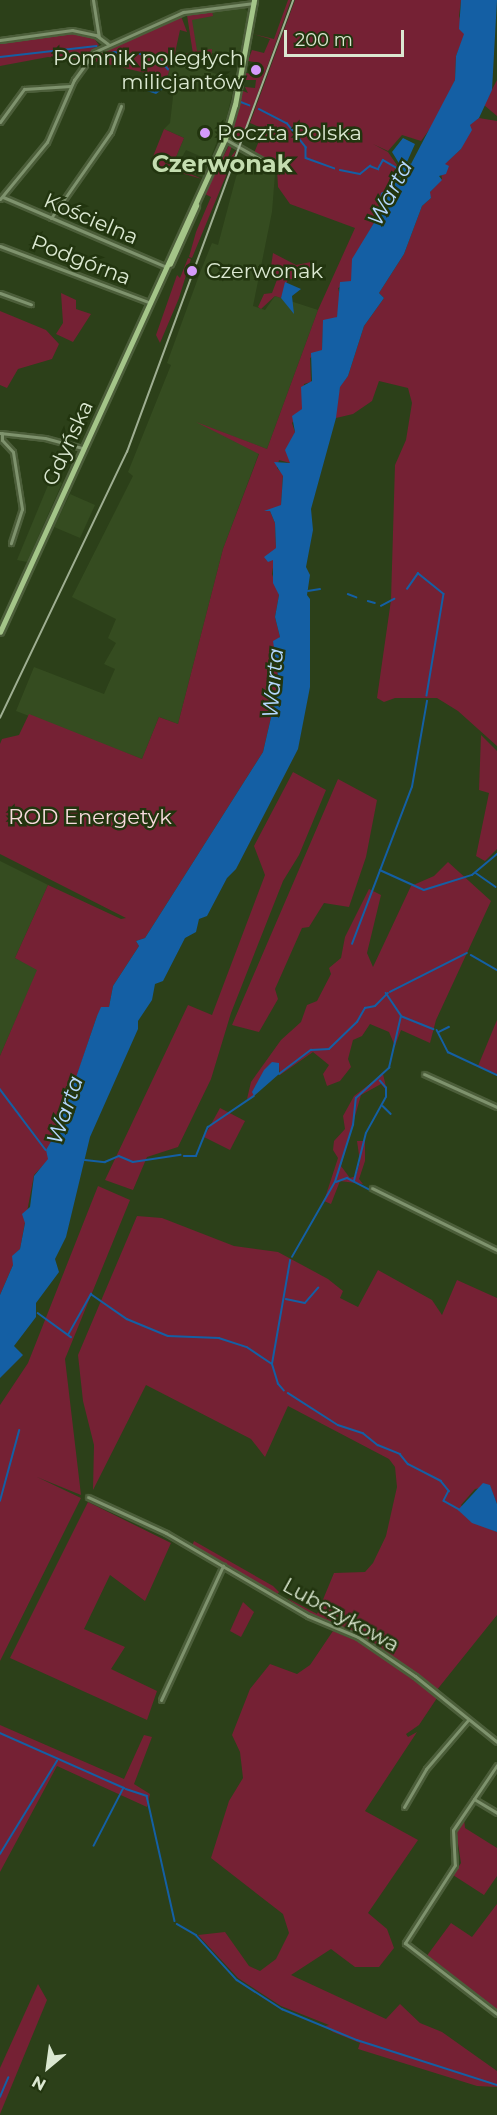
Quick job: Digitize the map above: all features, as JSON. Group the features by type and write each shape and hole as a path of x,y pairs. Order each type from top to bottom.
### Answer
{"main road":[{"name":"Gdyńska","path":"0,632 225,140 236,105 254,1"}],"street":[{"path":"93,0 99,37"},
{"path":"1,198 46,142 85,61 108,44 183,12 254,1"},
{"path":"0,40 68,30 99,37 108,44"},
{"path":"0,122 24,89 71,86"},
{"path":"51,218 111,132 121,106"},
{"path":"225,140 269,164 286,164"},
{"name":"Kościelna","path":"1,198 167,268"},
{"name":"Podgórna","path":"0,246 151,303"},
{"path":"0,293 31,304"},
{"path":"11,543 22,509 13,452 2,440 1,433 45,438 84,449"},
{"path":"424,1074 497,1107"},
{"path":"372,1188 497,1250"},
{"name":"Lubczykowa","path":"88,1497 166,1533 308,1616 358,1637 497,1742"},
{"path":"160,1700 223,1566"},
{"path":"404,1807 426,1769 468,1720"},
{"path":"497,1765 453,1830 454,1867 405,1943 497,2014"},
{"path":"474,1799 497,1813"}],"shaded area":[{"path":"244,8 248,12 239,58 212,53 211,58 196,55 189,15"},
{"path":"173,58 235,81 227,116 203,177 194,174 202,157 186,150 181,159 176,157 184,138 164,129 170,123 173,97 167,78"},
{"path":"247,155 260,161 262,170 275,174 272,212 253,306 265,310 275,296 318,310 267,449 205,426 259,453 223,549 178,724 159,717 142,759 16,711 34,667 104,694 115,669 104,664 116,643 108,638 116,619 72,597 133,476 128,472 171,365 167,363 201,270 212,243 218,245 236,177"},
{"path":"51,478 62,483 27,562 17,560"},
{"path":"70,494 95,505 80,538 54,527"},
{"path":"0,861 48,885 15,958 38,969 0,1056"}],"green space":[{"path":"288,0 291,0 239,146 230,138 243,91 248,93 245,87 255,88 256,80 244,80 246,73 257,75 260,63 248,61 252,50 264,53 270,39 253,34 274,39"},
{"name":"ROD Energetyk","path":"295,0 461,0 459,16 465,34 456,56 455,80 438,118 421,141 402,135 388,151 373,144 388,152 401,171 380,200 377,218 355,256 351,281 338,288 341,299 337,317 323,328 322,350 310,358 311,382 304,384 302,409 292,423 295,432 289,449 290,463 279,460 277,468 283,474 281,506 270,511 275,523 276,548 272,574 279,595 275,617 280,637 274,642 279,683 263,752 145,938 136,941 139,946 113,986 109,1007 97,1016 49,1159 34,1175 20,1249 13,1256 13,1265 0,1295 0,1056 37,970 15,958 48,885 121,919 126,918 0,854 0,744 2,739 19,735 29,714 142,759 159,717 178,724 223,549 259,454 196,422 267,449 318,310 355,228 290,204 278,187 277,169 286,163 270,162 254,153 264,129 250,123"},
{"path":"212,11 213,16 192,20 197,51 212,49 211,58 173,58 167,78 90,60 103,50 181,16 187,32 180,30 175,53 193,54 187,15"},
{"path":"71,33 93,37 99,45 84,60 48,57 0,66 0,42"},
{"path":"497,80 497,116 484,105"},
{"path":"479,118 497,121 497,746 458,711 437,698 395,698 384,702 377,698 391,600 395,465 406,440 412,403 408,388 379,381 372,401 353,414 336,418 335,412 340,386 348,376 364,326 384,298 379,293 404,254 422,206 431,198 429,193 442,179 441,173 446,174 444,164 461,149 469,125"},
{"path":"164,129 184,138 176,157 181,159 179,169 202,179 150,164"},
{"path":"229,145 232,146 226,163 237,149 192,258 189,257 196,232 211,197 205,194"},
{"path":"273,253 296,265 311,262 316,269 313,280 288,279 281,298 275,296 261,309 258,307 264,294 272,293 278,277 271,267"},
{"path":"188,258 191,259 179,298 160,343 156,335 177,275 180,278"},
{"path":"61,293 76,300 76,309 91,314 73,342 56,334 63,323"},
{"path":"0,311 46,330 59,344 52,359 18,369 7,388 0,385"},
{"path":"481,735 497,751 497,849 485,861 476,856 489,793 479,790"},
{"path":"293,772 326,790 299,855 283,881 231,1013 211,1079 178,1147 147,1157 133,1190 105,1180 188,1005 212,1015 265,875 254,846"},
{"path":"338,779 377,800 366,857 349,907 324,903 309,927 302,928 275,989 278,999 259,1032 232,1025"},
{"path":"448,862 491,901 436,1020 430,1043 401,1030 395,1046 389,1032 370,1024 362,1036 353,1040 348,1059 351,1067 340,1081 327,1086 323,1074 329,1065 313,1052 280,1075 279,1066 254,1096 247,1099 251,1082 281,1040 301,1022 307,1005 317,1001 331,974 329,968 341,958 345,937 369,889 381,895 367,953 373,967 411,886 434,876"},
{"path":"497,1020 497,1074 478,1066"},
{"path":"383,1074 387,1091 381,1084 361,1095 341,1166 350,1178 356,1176 360,1162 357,1141 365,1141 365,1161 359,1179 363,1184 340,1181 331,1204 324,1201 338,1158 333,1150 334,1141 345,1129 343,1116 354,1096"},
{"path":"220,1108 245,1121 230,1150 204,1137"},
{"path":"98,1186 130,1200 65,1359 81,1495 37,1477 81,1498 0,1661 0,1405 28,1363"},
{"path":"137,1216 162,1218 234,1246 278,1252 328,1279 343,1291 340,1298 358,1307 378,1270 432,1300 442,1315 457,1280 497,1298 497,1504 490,1486 475,1489 461,1505 476,1523 497,1532 497,1615 436,1691 355,1633 308,1614 287,1598 317,1614 334,1573 365,1572 373,1563 386,1536 397,1487 395,1467 389,1459 288,1406 265,1457 251,1439 146,1385 93,1490 94,1445 83,1401 78,1355"},
{"path":"88,1502 171,1543 145,1601 110,1575 84,1629 125,1647 111,1669 157,1691 147,1720 10,1658"},
{"path":"194,1541 273,1586 279,1592 277,1595 192,1546"},
{"path":"243,1602 254,1612 241,1637 230,1631"},
{"path":"333,1631 369,1646 437,1698 419,1725 406,1734 408,1737 417,1732 365,1811 418,1840 368,1913 387,1929 394,1948 379,1967 355,1967 331,1949 291,1975 386,2019 400,2004 420,2023 442,2032 497,2071 497,2087 477,2086 358,2049 360,2043 333,2032 325,2026 329,2025 281,2006 238,1978 198,1935 225,1932 249,1966 260,1971 276,1959 289,1933 283,1914 211,1858 229,1801 243,1778 240,1752 232,1735 250,1689 270,1664 297,1674 310,1665"},
{"path":"0,1725 124,1779 144,1735 152,1737 134,1784 150,1794 147,1807 57,1766 0,1872"},
{"path":"464,1819 465,1828 497,1848 497,1876 484,1895 453,1875 461,1863 456,1831"},
{"path":"497,1904 497,2010 426,1957 451,1923 472,1937"},
{"path":"38,1984 47,2000 0,2114 0,2068"}],"water":[{"name":"Warta","path":"461,0 497,0 492,90 479,118 470,125 472,130 461,149 445,164 449,166 446,174 439,176 442,180 430,192 431,198 422,206 404,254 379,293 384,298 364,326 348,376 340,387 336,418 311,509 313,530 306,567 310,575 307,595 310,599 310,687 298,749 236,869 227,878 207,916 199,919 196,932 185,938 163,981 155,984 152,1000 138,1021 138,1029 90,1137 66,1237 55,1259 59,1272 36,1303 36,1317 14,1346 23,1355 0,1378 0,1295 13,1265 12,1256 20,1249 25,1223 22,1214 30,1207 34,1176 48,1159 46,1150 60,1126 63,1103 72,1089 97,1016 101,1007 109,1007 113,986 139,946 136,941 145,938 263,752 279,683 273,641 280,637 275,617 279,595 273,583 273,560 268,562 264,557 276,548 275,523 270,511 264,511 281,505 283,476 274,462 290,463 285,450 295,432 292,416 302,409 301,387 312,381 311,353 322,350 323,320 337,317 340,282 351,281 352,259 377,218 381,193 394,186 399,173 405,173 392,152 403,138 415,144 407,162 411,164 455,80 456,56 464,34 459,29"},
{"path":"140,78 157,81 163,89 156,94 138,88"},
{"path":"285,282 301,289 292,296 294,314 281,298"},
{"path":"272,1062 279,1063 279,1074 254,1096 252,1092 264,1070"},
{"path":"483,1483 490,1485 497,1504 497,1532 472,1523 458,1510"}],"waterway":[{"path":"0,57 96,46"},
{"path":"105,55 115,52 133,56"},
{"path":"100,53 102,65"},
{"path":"140,54 156,56 168,69"},
{"path":"241,102 249,105"},
{"path":"259,109 287,123 306,147 306,158 334,168"},
{"name":"Warta","path":"340,170 360,174 370,166 378,169 383,160 397,168"},
{"path":"407,589 418,573 444,594 427,696"},
{"path":"308,591 320,589"},
{"path":"348,594 356,597"},
{"path":"381,606 394,599"},
{"path":"368,601 375,603"},
{"path":"352,944 412,787 427,701"},
{"path":"380,870 424,890 472,875 497,854"},
{"path":"476,873 496,887"},
{"path":"390,992 467,953"},
{"path":"471,955 497,970"},
{"path":"279,1074 311,1050 329,1049 357,1022 365,1008 375,1006 388,993"},
{"path":"292,1257 335,1182 353,1125 356,1098 389,1068 401,1016 386,994"},
{"path":"401,1016 434,1029"},
{"path":"439,1032 449,1027"},
{"path":"437,1030 448,1052 497,1075"},
{"path":"354,1181 366,1133 386,1097 386,1088 380,1081"},
{"name":"Warta","path":"0,1089 46,1150"},
{"path":"184,1156 196,1156 208,1127 254,1096"},
{"path":"383,1106 391,1114"},
{"path":"85,1160 105,1162 119,1156 133,1162 180,1155"},
{"path":"336,1182 347,1178 369,1189"},
{"path":"374,1191 401,1204"},
{"path":"437,1222 449,1229"},
{"path":"284,1391 278,1384 272,1364 290,1261"},
{"path":"286,1299 305,1303 318,1288"},
{"path":"68,1335 91,1294 127,1319 168,1336 219,1338 247,1347 272,1364"},
{"path":"38,1313 71,1337"},
{"path":"288,1393 338,1425 363,1433 378,1445 400,1454 408,1464 441,1481 449,1491 444,1501 460,1510"},
{"path":"0,1501 19,1431"},
{"path":"0,1733 124,1788 94,1846"},
{"path":"0,1854 57,1761"},
{"path":"126,1789 147,1796 175,1921"},
{"path":"177,1924 196,1935 237,1980 282,2009 357,2040 497,2085"},
{"path":"0,2097 8,2078"}],"railway":[{"path":"0,718 127,452 293,0"}],"place":[{"name":"Pomnik poległych milicjantów","path":"256,70"},
{"name":"Poczta Polska","path":"205,133"},
{"name":"Czerwonak","path":"192,271"}],"district":[{"name":"Czerwonak","path":"222,164"}]}
